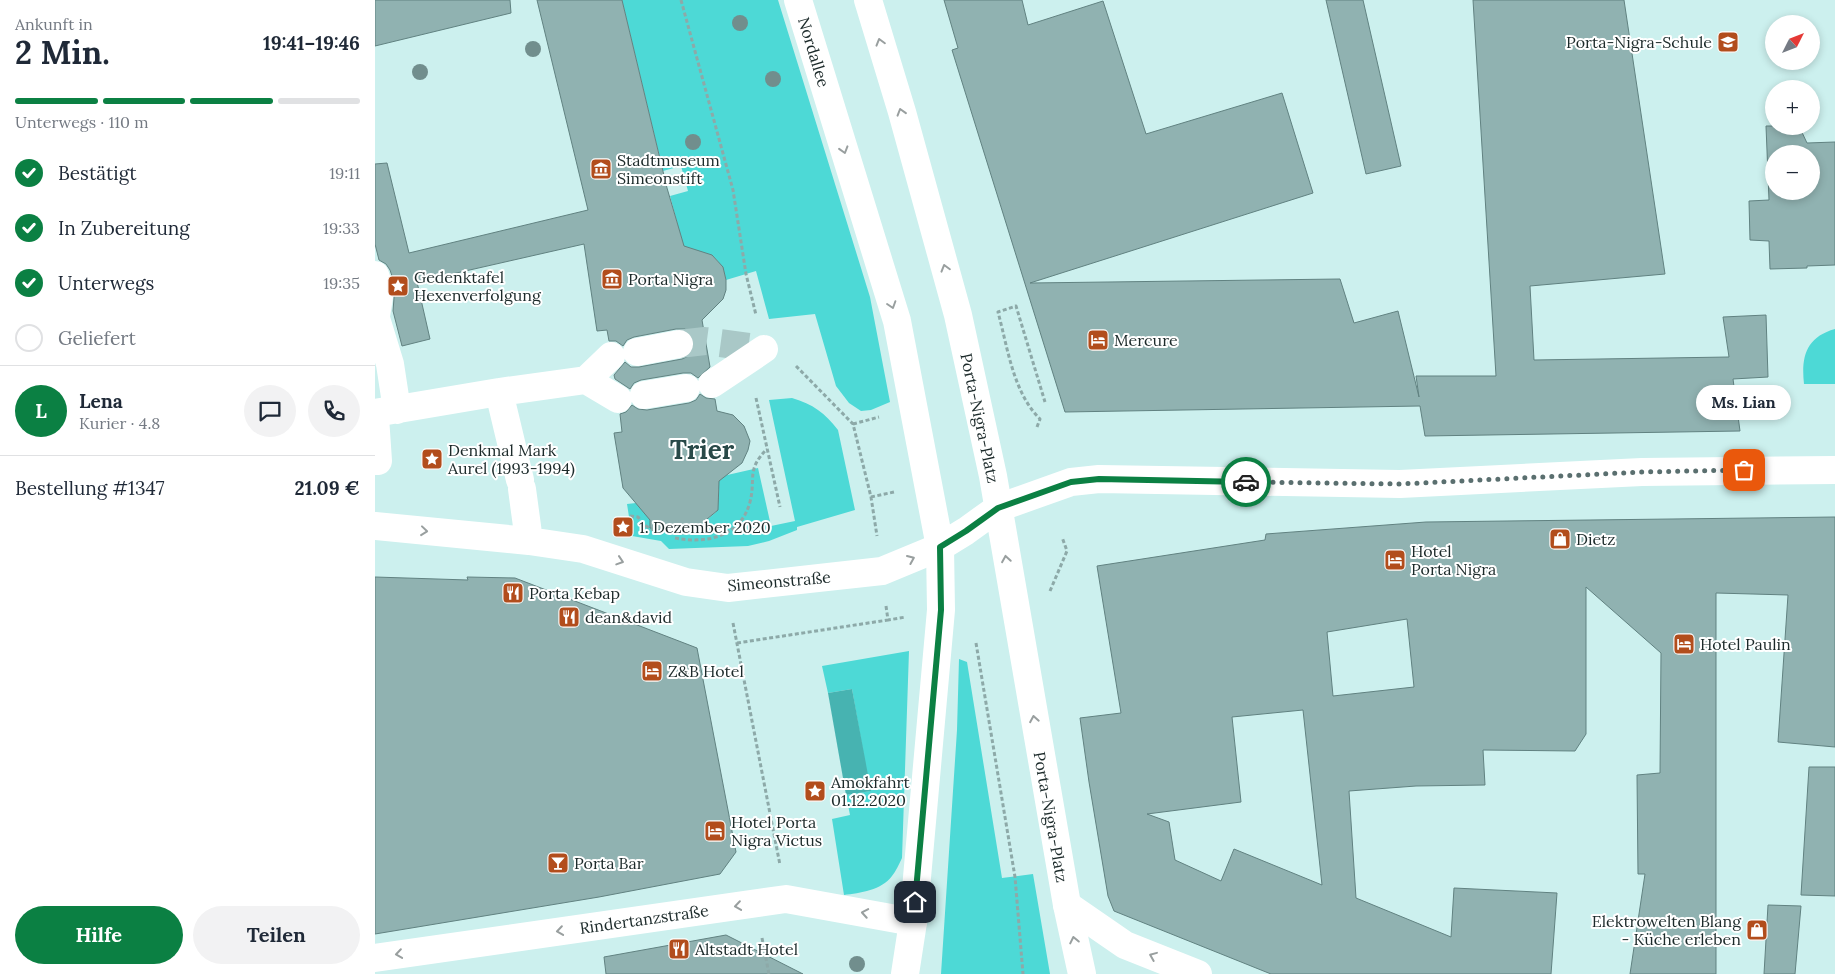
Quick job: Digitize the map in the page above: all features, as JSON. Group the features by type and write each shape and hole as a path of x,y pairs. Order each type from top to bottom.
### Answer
{"street":[{"name":"Nordallee","path":"798,0 897,321 940,547"},
{"name":"Porta-Nigra-Platz","path":"868,0 958,315 998,508 1067,905 1081,974"},
{"path":"375,275 379,290 376,316 390,364 382,413 378,461 375,461"},
{"path":"382,413 499,392 586,380 624,354 679,344"},
{"path":"586,380 631,397 699,386 764,349"},
{"path":"499,392 521,484 529,541"},
{"name":"Simeonstraße","path":"375,526 529,541 583,549 686,582 728,588 883,571 940,547 998,508 1071,482 1099,479 1400,484 1642,472 1835,470"},
{"path":"905,974 913,922 941,610 940,547"},
{"name":"Rindertanzstraße","path":"375,958 786,899 913,922"},
{"path":"1067,905 1125,945 1198,974"}],"path":[{"path":"681,0 733,190 746,274 764,349 756,400 780,507"},
{"path":"1037,426 1040,419 1029,408 1019,390 998,312 1015,306 1045,402"},
{"path":"764,349 796,366 853,424 871,496"},
{"path":"853,424 884,416"},
{"path":"669,537 687,539 707,538 723,535 735,528 747,511 750,501 752,470 758,458 767,448"},
{"path":"630,516 638,517 644,525 661,534"},
{"path":"732,618 786,899"},
{"path":"737,643 888,620"},
{"path":"975,634 1015,876 1023,974"}],"shaded area":[{"path":"622,0 778,0 870,297 890,402 871,410 861,411 849,403 836,386 815,314 769,319 756,271 726,280 721,265 712,256 700,252 685,252 670,196 688,191 681,166 663,171"},
{"path":"1835,329 1835,384 1804,384 1803,365 1807,349 1817,337"},
{"path":"792,398 818,410 838,430 855,510 797,527 797,530 769,541 748,546 669,549 661,541 632,536 627,504 645,502 666,525 666,531 687,531 699,526 697,523 709,518 716,512 711,508 714,498 719,498 719,489 715,488 714,478 758,468 771,526 795,521 769,400"},
{"path":"909,651 902,858 893,874 883,885 870,890 844,895 832,819 850,815 846,795 870,791 852,689 828,693 822,666"},
{"path":"959,659 967,662 1002,878 1033,874 1050,974 941,974 957,730"},
{"path":"852,689 871,791 846,795 828,693"}],"building":[{"path":"375,0 510,0 511,13 375,46"},
{"path":"537,0 622,0 667,188 684,246 712,255 723,267 726,280 726,290 723,299 702,320 710,367 698,378 691,373 683,373 641,380 634,383 630,389 615,379 614,375 625,362 631,367 639,367 689,356 694,350 694,341 691,334 685,329 676,329 634,337 627,340 623,346 616,341 609,341 607,330 597,331 584,244 417,282 430,339 402,346 393,311 395,285 390,270 386,264 379,260 375,244 375,164 387,163 409,253 588,210"},
{"path":"944,0 1022,0 1028,25 1103,1 1146,134 1282,93 1313,193 1030,283 1340,279 1354,323 1398,311 1419,397 1416,376 1496,376 1473,0 1624,0 1665,274 1530,286 1534,360 1729,357 1723,317 1766,315 1768,377 1733,379 1740,431 1425,436 1420,406 1065,412 952,50 958,48"},
{"path":"1326,0 1363,0 1401,166 1366,174"},
{"path":"1766,135 1803,135 1807,143 1835,142 1835,265 1770,269 1769,241 1750,240 1749,201 1820,200 1820,145 1767,145"},
{"path":"700,394 706,398 715,399 717,411 733,415 744,426 750,441 748,450 742,463 719,481 718,510 690,533 681,534 650,528 650,520 623,488 614,433 622,432 620,414 626,412 632,405 638,409 647,410 689,403 696,400"},
{"path":"1835,517 1835,747 1778,742 1788,595 1716,593 1716,974 1630,974 1645,874 1638,874 1637,775 1660,773 1661,653 1586,587 1586,734 1575,751 1483,750 1485,785 1416,786 1349,791 1356,898 1451,937 1454,888 1557,893 1551,974 1271,974 1114,911 1108,896 1080,718 1121,713 1097,566 1265,540 1266,534 1426,522","holes":["1407,619 1414,687 1333,696 1327,632","1303,710 1322,885 1234,849 1221,881 1175,860 1169,822 1147,814 1241,802 1232,717"]},
{"path":"375,577 468,580 467,577 515,578 697,648 736,852 720,874 599,897 375,934"},
{"path":"1809,767 1835,767 1835,896 1801,895"},
{"path":"1768,905 1801,906 1795,974 1764,974"},
{"path":"726,935 803,974 606,974 604,957"}],"tunnel":[{"path":"679,344 705,341 764,349"}],"way so far":[{"path":"1246,482 1400,484 1642,472 1744,470"}],"place":[{"name":"Porta-Nigra-Schule","path":"1728,42"},
{"name":"Stadtmuseum Simeonstift","path":"601,169"},
{"name":"Porta Nigra","path":"612,279"},
{"name":"Gedenktafel Hexenverfolgung","path":"398,286"},
{"name":"Mercure","path":"1098,340"},
{"name":"Denkmal Mark Aurel (1993-1994)","path":"432,459"},
{"name":"Ms. Lian","path":"1744,470"},
{"name":"1. Dezember 2020","path":"623,527"},
{"name":"Dietz","path":"1560,539"},
{"name":"Hotel Porta Nigra","path":"1395,560"},
{"name":"Porta Kebap","path":"513,593"},
{"name":"dean&david","path":"569,617"},
{"name":"Hotel Paulin","path":"1684,644"},
{"name":"Z&B Hotel","path":"652,671"},
{"name":"Amokfahrt 01.12.2020","path":"815,791"},
{"name":"Hotel Porta Nigra Victus","path":"715,831"},
{"name":"Porta Bar","path":"558,863"},
{"name":"Elektrowelten Blang - Küche erleben","path":"1757,930"},
{"name":"Altstadt Hotel","path":"679,949"}],"district":[{"name":"Trier","path":"702,450"}],"route":[{"path":"915,902 941,610 940,547 998,508 1071,482 1099,479 1246,482"}]}
